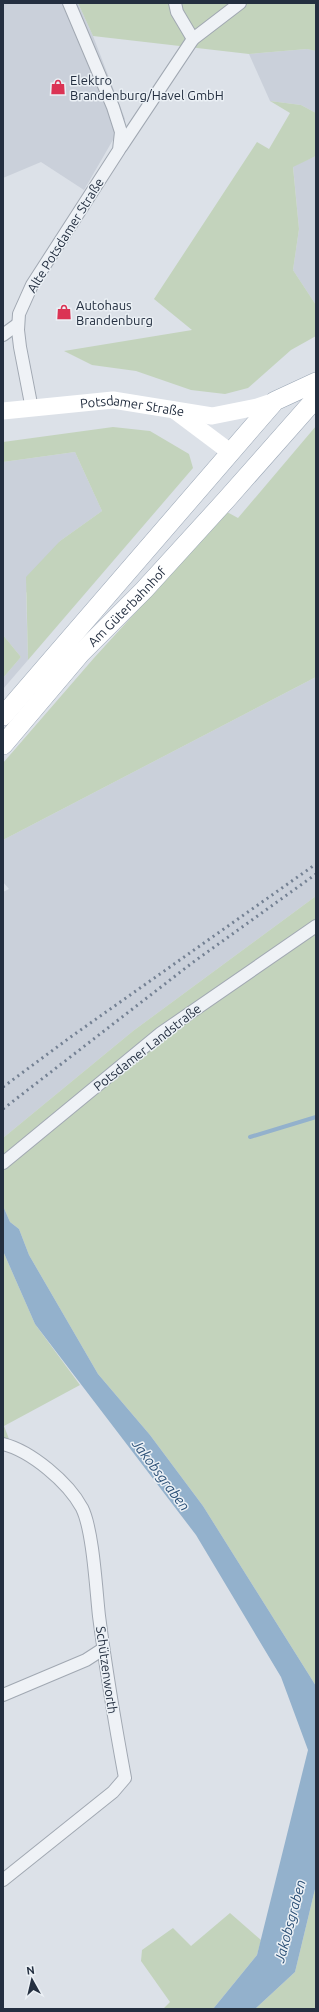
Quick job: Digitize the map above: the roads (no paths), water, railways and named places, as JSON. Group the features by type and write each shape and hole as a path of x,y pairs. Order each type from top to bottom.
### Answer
{"main road":[{"path":"316,382 275,401 230,452 252,469 316,398"},
{"name":"Am Güterbahnhof","path":"3,716 230,452"},
{"name":"Am Güterbahnhof","path":"3,745 80,654 149,584 226,500 252,469"}],"street":[{"name":"Alte Potsdamer Straße","path":"69,3 113,107 121,132 119,150"},
{"path":"175,3 178,12 193,39"},
{"name":"Alte Potsdamer Straße","path":"32,410 20,347 18,324 24,299 119,150 193,39 240,3"},
{"path":"3,335 18,324"},
{"name":"Potsdamer Straße","path":"3,411 32,410 113,400 171,408 230,452"},
{"path":"171,408 212,416 257,407 275,401"},
{"name":"Potsdamer Landstraße","path":"3,1163 161,1033 316,926"},
{"name":"Schützenworth","path":"3,1444 25,1454 50,1471 71,1492 82,1509 88,1528 103,1649 124,1778 112,1792 3,1880"},
{"path":"3,1695 86,1660 103,1649"}],"water":[{"name":"Jakobsgraben","path":"3,1206 10,1222 19,1229 29,1255 98,1374 150,1435 203,1506 316,1686 316,1885 295,1972 255,2009 213,2009 257,1955 308,1750 281,1677 196,1535 35,1324 3,1251"}],"waterway":[{"path":"250,1137 316,1117"}],"railway":[{"path":"3,1087 72,1036 316,864"},
{"path":"3,1109 192,963 316,874"}],"place":[{"name":"Elektro Brandenburg/Havel GmbH","path":"58,87"},
{"name":"Autohaus Brandenburg","path":"64,312"}]}
